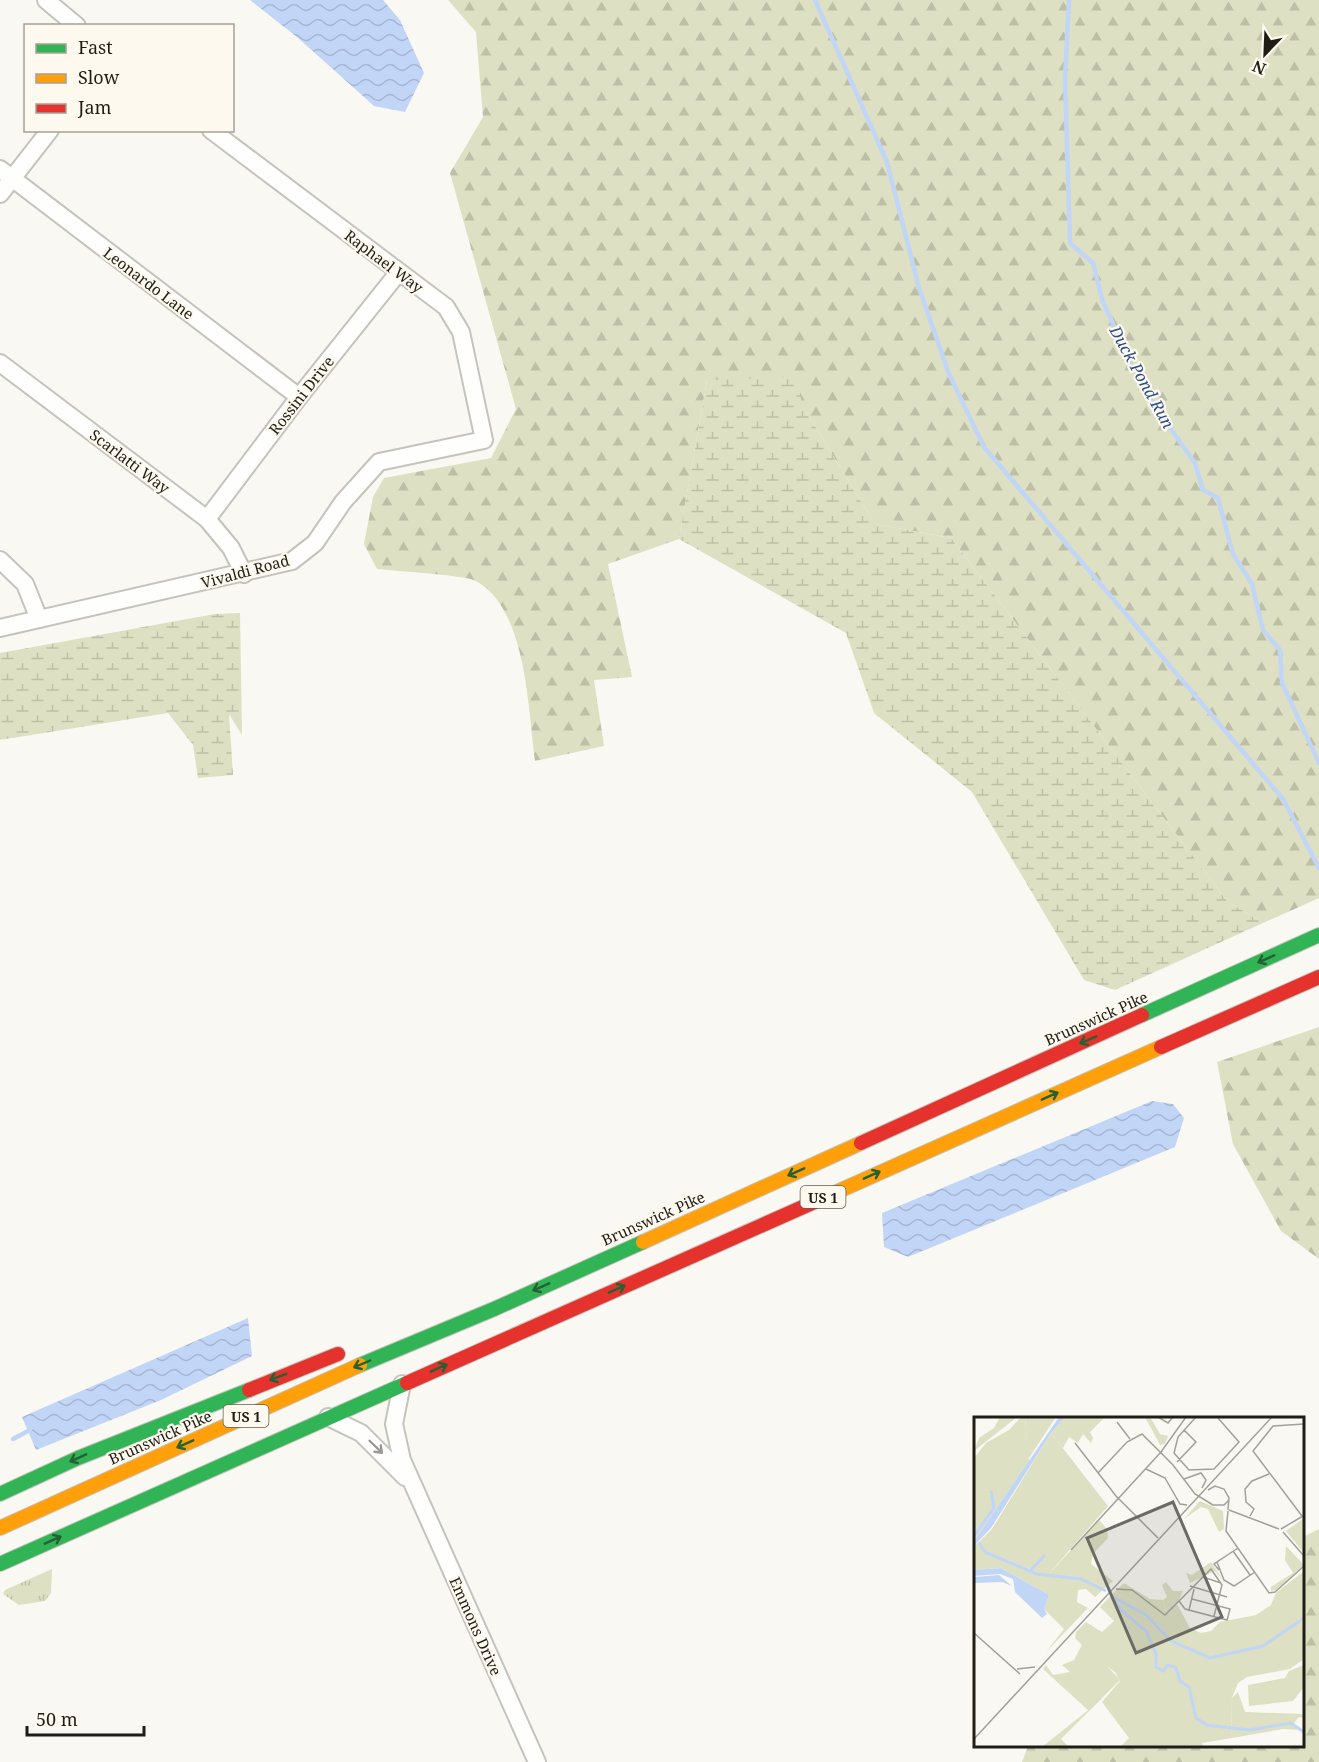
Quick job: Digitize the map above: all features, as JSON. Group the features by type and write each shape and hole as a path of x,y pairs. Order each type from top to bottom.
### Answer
{"highway":[{"name":"Brunswick Pike","path":"0,1528 344,1372 494,1309 1319,935"},
{"name":"US 1","path":"0,1564 1319,977"},
{"path":"385,1339 494,1309"},
{"path":"0,1494 99,1449 353,1348"}],"street":[{"path":"46,0 74,24"},
{"path":"0,194 6,173 48,132"},
{"name":"Raphael Way","path":"214,132 446,308 461,332 484,440"},
{"name":"Leonardo Lane","path":"6,173 299,397"},
{"name":"Rossini Drive","path":"207,519 299,397 398,273"},
{"name":"Scarlatti Way","path":"0,363 207,519 231,548 244,574"},
{"name":"Vivaldi Road","path":"0,628 244,574 292,561 315,543 342,502 379,462 484,440"},
{"path":"0,560 25,584 39,619"},
{"name":"Emmons Drive","path":"402,1384 394,1424 402,1460 537,1762"},
{"name":"Emmons Drive","path":"328,1417 361,1433 415,1489"}],"green space":[{"path":"448,0 1319,0 1319,898 1263,923 1227,901 951,538 875,524 802,405 707,380 679,539 608,564 632,677 594,680 604,746 535,761 522,662 506,614 493,595 470,579 377,569 364,544 373,497 384,478 491,458 516,409 450,173 483,117 476,32"},
{"path":"797,377 802,405 875,524 951,538 1227,901 1263,923 1115,990 1084,980 972,792 874,713 846,633 679,539 707,380"},
{"path":"240,613 242,735 229,714 233,775 198,778 193,745 168,713 0,740 0,653 215,614"},
{"path":"1319,1027 1319,1259 1281,1231 1233,1144 1217,1062"},
{"path":"1319,1529 1319,1762 1022,1762 1028,1747 1304,1747 1304,1536"},
{"path":"52,1569 51,1593 45,1601 19,1605 3,1594 5,1590"}],"water":[{"path":"250,0 383,0 400,20 424,73 405,112 374,106 297,37"},
{"path":"1152,1101 1173,1104 1184,1118 1175,1147 908,1257 884,1247 882,1213"},
{"path":"248,1318 252,1356 161,1400 36,1450 22,1417"}],"waterway":[{"path":"815,0 887,162 919,288 949,374 984,447 1283,799 1319,868"},
{"name":"Duck Pond Run","path":"1069,0 1065,80 1070,243 1093,263 1102,299 1128,358 1157,410 1195,463 1203,490 1218,498 1233,554 1252,584 1263,630 1280,650 1282,683 1319,763"},
{"path":"13,1439 30,1430"}],"traffic: fast":[{"path":"1142,1015 1319,935"},
{"path":"360,1365 494,1309 643,1242"},
{"path":"0,1564 407,1383"},
{"path":"0,1494 78,1458 249,1390"}],"traffic: slow":[{"path":"830,1195 1161,1047"},
{"path":"643,1242 861,1143"},
{"path":"0,1528 360,1365"}],"traffic: jam":[{"path":"1161,1047 1319,977"},
{"path":"861,1143 1142,1015"},
{"path":"407,1383 830,1195"},
{"path":"249,1390 338,1354"}]}
